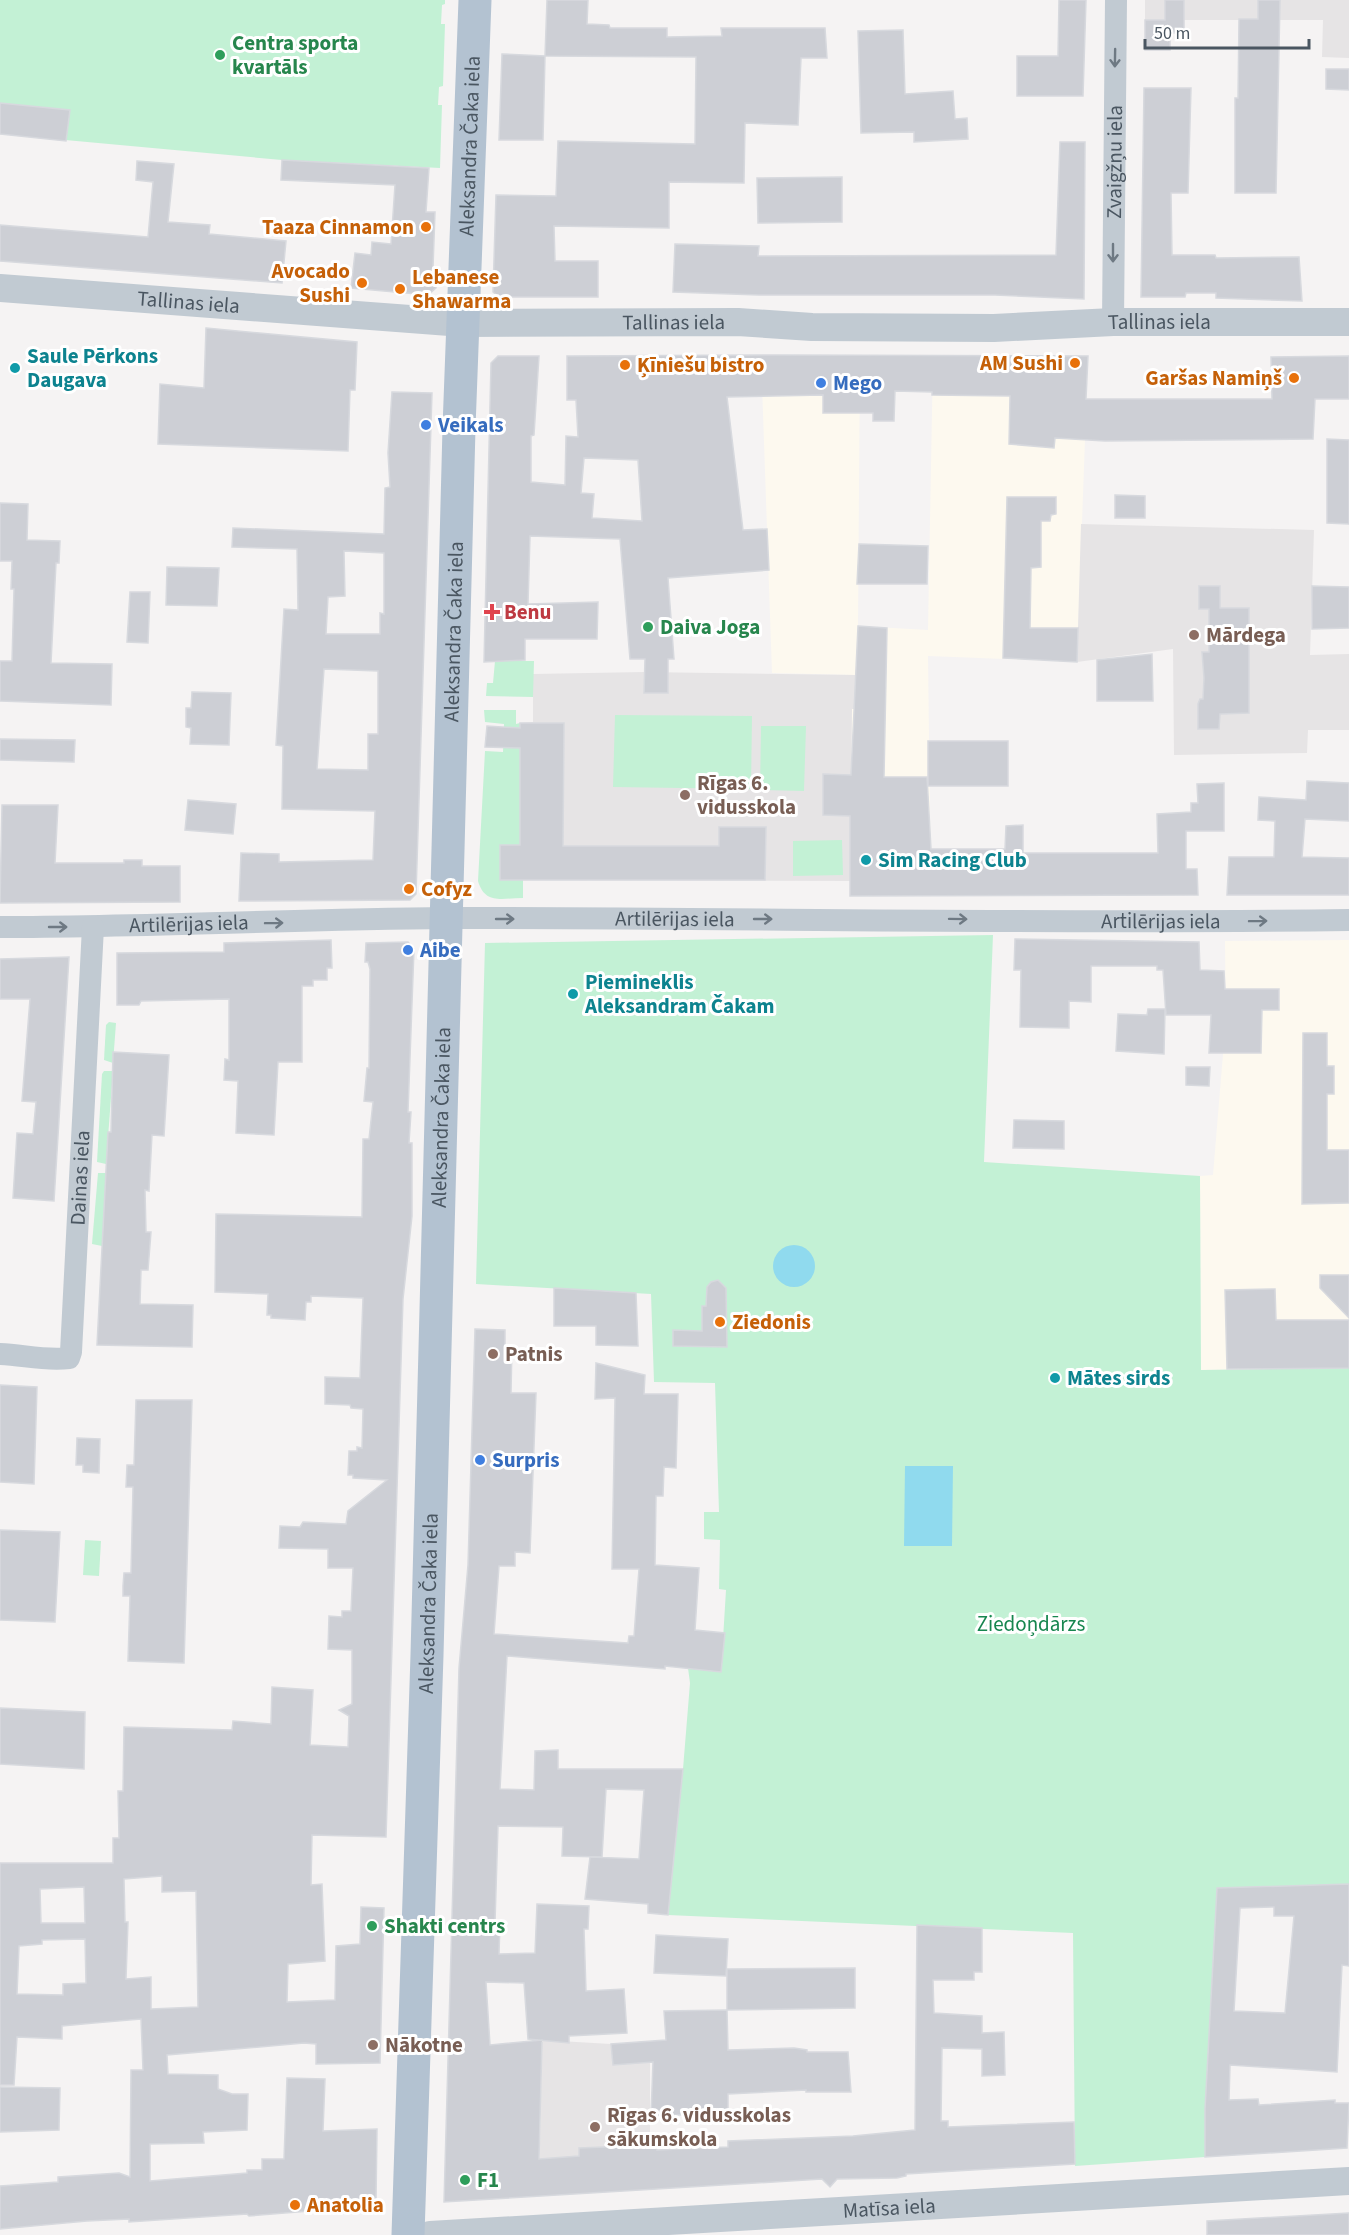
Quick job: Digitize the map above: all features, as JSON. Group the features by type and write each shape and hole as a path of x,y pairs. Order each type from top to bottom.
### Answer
{"main road":[{"name":"Aleksandra Čaka iela","path":"408,2235 463,323 475,0"}],"street":[{"name":"Zvaigžņu iela","path":"1113,322 1116,0"},
{"name":"Tallinas iela","path":"0,288 463,323 726,321 812,327 1005,328 1113,322 1349,322"},
{"name":"Artilērijas iela","path":"0,927 93,927 447,918 955,919 1142,923 1349,920"},
{"name":"Dainas iela","path":"0,1354 30,1355 42,1360 69,1358 71,1352 93,927"},
{"name":"Matīsa iela","path":"430,2235 1349,2181"}],"shaded area":[{"path":"1145,0 1349,0 1349,58 1322,57 1323,20 1145,20"},
{"path":"761,356 860,356 858,626 928,630 933,357 1088,356 1077,662 928,656 931,896 850,896 852,708 855,709 856,675 772,673"},
{"name":"Mārdega","path":"1081,524 1314,530 1310,655 1349,654 1349,730 1308,730 1307,753 1174,755 1173,649 1077,662"},
{"name":"Rīgas 6. vidusskola","path":"644,672 856,675 856,709 852,709 850,881 500,880 500,845 520,845 520,723 533,722 533,674"},
{"path":"1349,940 1349,1368 1201,1370 1200,1176 1213,1175 1223,1054 1226,1043 1225,941"},
{"name":"Rīgas 6. vidusskolas sākumskola","path":"542,2040 611,2044 650,2041 650,2138 657,2138 659,2189 539,2196"}],"green space":[{"name":"Centra sporta kvartāls","path":"0,0 445,0 445,4 442,5 441,24 445,24 443,86 439,87 438,105 442,105 440,168 282,160 0,134"},
{"path":"495,661 534,661 533,697 486,696 487,683 493,683"},
{"path":"484,710 516,710 516,724 520,723 520,845 500,845 500,879 523,880 523,898 490,897 481,889 478,881 485,751 503,752 504,724 485,722"},
{"path":"615,715 752,716 751,789 613,787"},
{"path":"761,726 806,726 804,791 760,790"},
{"path":"842,840 843,875 793,876 793,841"},
{"name":"Ziedoņdārzs","path":"993,935 984,1162 1200,1176 1201,1370 1349,1368 1349,1884 1217,1888 1205,2109 1205,2157 1075,2166 1073,1933 668,1915 690,1683 688,1668 721,1672 726,1590 719,1589 720,1540 704,1539 704,1512 719,1512 715,1383 654,1382 651,1294 476,1284 485,943"},
{"path":"109,1022 116,1023 113,1063 104,1060 106,1025"},
{"path":"104,1071 113,1071 106,1164 97,1162"},
{"path":"98,1173 106,1173 102,1246 92,1244"},
{"path":"85,1540 101,1541 99,1576 83,1575"}],"water":[{"path":"794,1245 802,1246 809,1251 814,1258 814,1274 809,1281 802,1286 794,1287 786,1286 779,1281 774,1274 773,1266 774,1258 779,1251 786,1246"},
{"path":"905,1466 953,1466 952,1546 904,1546"}],"building":[{"path":"547,0 588,0 587,24 609,25 610,28 667,28 667,37 722,36 721,28 825,28 827,58 801,58 798,125 745,123 744,183 669,182 669,228 554,226 555,261 598,261 598,297 499,297 493,292 496,195 556,196 558,141 695,144 696,57 545,56"},
{"path":"1059,0 1086,0 1083,96 1017,96 1017,56 1058,56"},
{"path":"1165,0 1184,0 1184,33 1170,33 1170,50 1145,50 1145,20 1165,20"},
{"path":"1258,0 1280,0 1276,193 1235,193 1235,98 1238,98 1239,19 1258,19"},
{"path":"903,30 905,94 953,91 955,119 967,118 968,139 914,142 914,132 861,133 858,31"},
{"path":"502,54 545,56 543,140 499,140"},
{"path":"1326,69 1349,69 1349,90 1326,89"},
{"path":"1144,88 1191,88 1188,193 1171,193 1172,255 1215,255 1216,258 1299,257 1302,301 1216,298 1216,293 1186,293 1185,297 1141,297"},
{"path":"0,103 70,110 66,141 0,134"},
{"path":"1060,142 1085,142 1084,299 995,295 759,295 673,292 675,244 759,246 758,256 1056,255"},
{"path":"282,160 429,168 426,212 435,212 433,268 436,268 436,288 428,295 351,288 355,253 371,255 372,242 391,244 395,185 281,180"},
{"path":"137,161 174,164 168,222 210,225 209,234 286,241 282,283 0,261 0,225 148,237 153,182 136,180"},
{"path":"842,177 842,222 758,223 757,178"},
{"path":"206,328 357,342 355,390 350,390 348,451 158,444 160,384 204,388"},
{"path":"498,356 539,356 534,435 531,436 531,482 565,485 566,436 578,437 576,400 567,400 567,356 1088,356 1086,399 1272,399 1271,357 1349,356 1349,399 1315,399 1313,439 1105,441 1055,438 1054,448 1009,444 1010,396 932,395 932,392 895,391 894,421 873,421 873,413 823,413 823,395 727,397 743,530 767,529 769,570 668,578 674,659 668,659 668,693 644,693 645,659 630,659 620,539 530,536 528,604 598,602 597,639 525,639 525,660 484,662 491,363","holes":["584,458 638,460 642,521 592,518 594,494 581,493"]},
{"path":"392,392 432,393 416,894 410,900 239,901 241,853 279,854 279,862 373,860 375,811 282,809 283,746 276,745 284,609 298,610 297,549 232,547 233,528 384,534 385,488 390,487 388,453","holes":["344,551 384,553 384,614 380,613 380,634 326,634 328,597 345,596","324,669 378,671 378,734 368,734 368,770 317,769"]},
{"path":"1327,439 1349,440 1349,524 1327,523"},
{"path":"1115,495 1145,496 1145,518 1115,518"},
{"path":"1007,497 1056,497 1056,514 1051,515 1050,521 1041,521 1041,567 1031,568 1030,628 1078,628 1077,662 1003,658"},
{"path":"0,503 28,504 27,540 60,541 59,563 56,563 51,663 112,664 111,705 0,701 0,661 12,661 14,589 11,589 12,561 0,561"},
{"path":"859,544 928,546 927,584 857,584"},
{"path":"167,567 219,568 217,606 166,605"},
{"path":"1199,586 1220,586 1220,608 1249,608 1249,713 1220,714 1219,729 1198,729 1198,704 1200,699 1203,699 1202,652 1209,652 1209,609 1199,609"},
{"path":"1312,586 1349,587 1349,628 1312,629"},
{"path":"130,592 150,592 148,643 127,642"},
{"path":"858,626 887,628 884,777 927,777 931,849 1005,849 1006,826 1023,825 1023,853 1158,853 1157,814 1191,812 1191,803 1198,803 1197,784 1224,783 1224,831 1186,831 1186,869 1197,869 1198,895 850,896 850,816 823,815 823,774 851,775"},
{"path":"1152,654 1153,701 1097,701 1097,660"},
{"path":"192,692 231,693 229,745 190,744 191,728 186,727 186,708 191,708"},
{"path":"520,723 564,723 563,846 719,846 719,827 766,827 765,880 500,880 500,845 520,845 520,748 485,747 487,726 520,728"},
{"path":"0,739 75,740 74,762 0,760"},
{"path":"928,741 1008,741 1008,786 928,786"},
{"path":"1307,781 1349,783 1349,821 1305,819 1302,857 1349,858 1349,895 1227,895 1229,857 1274,857 1275,821 1258,820 1259,797 1306,800"},
{"path":"188,800 236,804 233,834 185,830"},
{"path":"2,805 58,805 55,863 124,863 124,860 142,860 142,866 180,866 180,902 0,903"},
{"path":"1015,939 1199,942 1200,970 1224,971 1225,989 1279,989 1279,1010 1262,1010 1261,1053 1209,1053 1211,1015 1166,1015 1163,970 1157,970 1157,966 1091,966 1091,1002 1069,1001 1069,1028 1020,1027 1021,970 1014,970"},
{"path":"331,940 332,968 327,968 327,980 313,980 313,986 302,986 302,1062 278,1062 274,1135 236,1133 238,1081 224,1080 225,1059 229,1060 229,999 141,1001 139,1005 117,1005 117,953 224,952 224,943"},
{"path":"408,942 414,949 408,1112 411,1112 409,1143 412,1143 412,1216 403,1299 386,1837 312,1835 311,1885 322,1884 325,1961 288,1964 287,2002 335,2000 336,1946 360,1944 361,1907 384,1908 380,2063 316,2064 316,2044 304,2043 167,2055 168,2074 218,2075 218,2089 232,2094 248,2094 247,2130 203,2132 204,2143 150,2144 150,2181 247,2173 247,2170 262,2170 262,2159 284,2159 287,2078 325,2079 323,2131 377,2129 376,2201 371,2206 249,2216 247,2214 129,2222 129,2219 87,2221 0,2229 0,2186 58,2182 58,2177 119,2173 130,2177 131,2070 143,2070 141,2019 62,2026 62,2039 17,2037 14,2085 0,2085 0,1863 113,1863 113,1838 119,1838 118,1791 123,1791 124,1727 232,1730 233,1721 271,1724 272,1687 313,1690 310,1745 348,1747 349,1716 339,1710 352,1704 352,1650 328,1649 329,1616 342,1617 342,1611 351,1611 353,1568 328,1568 328,1549 279,1548 280,1526 300,1527 303,1522 346,1524 348,1511 387,1480 353,1478 353,1475 348,1475 349,1451 357,1451 357,1447 362,1448 363,1409 351,1408 350,1405 325,1404 325,1377 360,1378 363,1298 311,1296 311,1302 306,1302 305,1320 271,1318 271,1315 267,1315 268,1294 215,1292 216,1214 362,1217 363,1139 369,1139 373,1102 364,1101 367,1068 369,1068 370,969 368,962 365,962 366,943","holes":["162,1876 162,1892 196,1891 198,2007 151,2009 151,1977 126,1979 128,1922 125,1922 124,1879","84,1887 85,1923 41,1923 40,1889","85,1939 86,1983 63,1984 63,1995 17,1994 19,1946 42,1944 42,1940"]},
{"path":"69,957 54,1201 13,1198 17,1133 33,1134 36,1102 22,1101 30,999 0,999 0,959"},
{"path":"1148,1009 1165,1009 1164,1054 1116,1051 1118,1014 1147,1015"},
{"path":"1303,1033 1327,1033 1327,1066 1334,1066 1334,1094 1327,1094 1327,1150 1349,1150 1349,1203 1302,1204"},
{"path":"113,1052 169,1055 164,1136 152,1135 149,1191 145,1190 146,1232 151,1232 148,1270 141,1270 140,1304 193,1305 192,1347 97,1345 108,1132 111,1132"},
{"path":"1186,1067 1210,1067 1209,1086 1186,1085"},
{"path":"1014,1120 1064,1121 1064,1149 1013,1148"},
{"path":"1320,1275 1349,1275 1349,1318 1320,1288"},
{"path":"718,1280 726,1288 727,1347 673,1346 673,1330 702,1331 702,1306 706,1306 707,1287 711,1282"},
{"path":"554,1288 636,1293 638,1346 596,1345 596,1326 554,1326"},
{"path":"1275,1289 1276,1320 1349,1320 1349,1368 1227,1369 1225,1290"},
{"path":"475,1329 505,1330 505,1346 512,1346 511,1393 536,1393 530,1553 515,1552 515,1566 499,1566 494,1634 628,1643 629,1636 634,1636 639,1569 612,1569 615,1398 595,1399 596,1363 645,1375 644,1394 678,1394 676,1468 664,1467 663,1496 656,1496 655,1565 699,1568 695,1630 725,1633 721,1672 665,1666 665,1669 507,1656 500,1789 534,1790 535,1751 558,1750 558,1769 683,1769 668,1915 648,1913 648,1904 585,1899 590,1857 639,1859 644,1790 606,1789 602,1857 562,1856 563,1827 498,1826 495,1922 500,1922 499,1954 535,1953 537,1904 589,1906 588,1929 584,1929 586,1991 624,1989 627,2033 569,2036 569,2043 542,2040 539,2159 579,2156 579,2148 657,2145 657,2150 728,2147 728,2141 853,2136 915,2130 917,1925 982,1928 982,1972 974,1972 974,1980 933,1980 934,2013 982,2016 982,2033 1004,2032 1005,2075 982,2076 982,2049 942,2048 941,2121 948,2121 948,2127 1074,2122 1075,2164 906,2174 906,2176 897,2178 837,2179 830,2187 822,2179 444,2202 459,1668 468,1565","holes":["486,1982 524,1983 528,2039 540,2040 490,2045"]},
{"path":"0,1385 37,1387 34,1484 0,1482"},
{"path":"136,1400 192,1400 184,1663 128,1661 130,1596 123,1596 123,1586 124,1573 131,1573 133,1487 126,1487 127,1465 134,1465"},
{"path":"77,1438 100,1439 99,1473 83,1472 83,1465 76,1465"},
{"path":"0,1530 60,1532 55,1622 0,1620"},
{"path":"0,1708 85,1712 84,1769 0,1764"},
{"path":"1349,1884 1349,1966 1342,1965 1337,2072 1230,2065 1229,2100 1258,2099 1259,2105 1335,2100 1335,2103 1349,2103 1347,2148 1205,2157 1205,2109 1217,1888","holes":["1274,1907 1274,1916 1294,1916 1285,2013 1234,2011 1240,1908"]},
{"path":"656,1935 728,1939 726,1976 654,1973"},
{"path":"855,1968 855,2008 727,2010 727,1969"},
{"path":"727,2010 728,2050 794,2048 807,2050 807,2052 848,2052 851,2092 806,2092 806,2090 728,2094 728,2113 651,2116 653,2062 613,2065 611,2044 666,2040 664,2011"},
{"path":"0,2087 60,2088 59,2130 0,2132"},
{"path":"1349,2213 1349,2235 1207,2235 1207,2221"}],"place":[{"name":"Centra sporta kvartāls","path":"220,55"},
{"name":"Taaza Cinnamon","path":"426,227"},
{"name":"Avocado Sushi","path":"362,283"},
{"name":"Lebanese Shawarma","path":"400,289"},
{"name":"AM Sushi","path":"1075,363"},
{"name":"Ķīniešu bistro","path":"625,365"},
{"name":"Saule Pērkons Daugava","path":"15,368"},
{"name":"Garšas Namiņš","path":"1294,378"},
{"name":"Mego","path":"821,383"},
{"name":"Veikals","path":"426,425"},
{"name":"Benu","path":"492,612"},
{"name":"Daiva Joga","path":"648,627"},
{"name":"Mārdega","path":"1194,635"},
{"name":"Rīgas 6. vidusskola","path":"685,795"},
{"name":"Sim Racing Club","path":"866,860"},
{"name":"Cofyz","path":"409,889"},
{"name":"Aibe","path":"408,950"},
{"name":"Piemineklis Aleksandram Čakam","path":"573,994"},
{"name":"Ziedonis","path":"720,1322"},
{"name":"Patnis","path":"493,1354"},
{"name":"Mātes sirds","path":"1055,1378"},
{"name":"Surpris","path":"480,1460"},
{"name":"Shakti centrs","path":"372,1926"},
{"name":"Nākotne","path":"373,2045"},
{"name":"Rīgas 6. vidusskolas sākumskola","path":"595,2127"},
{"name":"F1","path":"465,2180"},
{"name":"Anatolia","path":"295,2205"}]}
